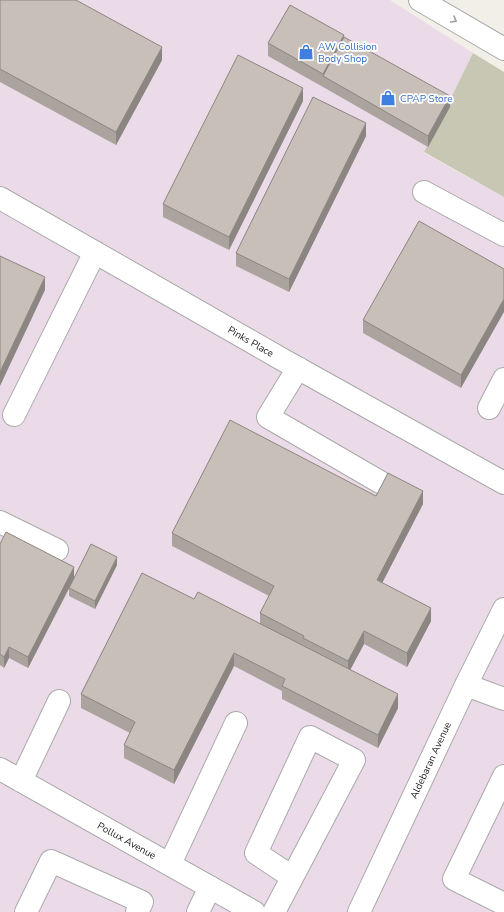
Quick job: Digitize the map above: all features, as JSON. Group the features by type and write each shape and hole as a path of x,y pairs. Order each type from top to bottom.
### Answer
{"street":[{"path":"420,0 504,49"},
{"path":"424,192 504,235"},
{"name":"Pinks Place","path":"0,198 298,368 504,482"},
{"path":"14,415 95,252"},
{"path":"298,368 268,417 380,482"},
{"path":"489,408 504,379"},
{"path":"0,522 56,550"},
{"name":"Aldebaran Avenue","path":"359,912 466,685 504,609"},
{"path":"466,685 504,699"},
{"path":"21,781 59,701"},
{"path":"170,864 236,723"},
{"path":"274,912 354,760 310,737 256,853 292,877"},
{"name":"Pollux Avenue","path":"0,769 254,912"},
{"path":"504,776 454,879 504,904"},
{"path":"26,912 51,860 142,902 137,912"},
{"path":"198,912 210,887"}],"shaded area":[{"path":"0,0 390,0 473,53 447,106 450,107 424,153 504,197 504,912 0,912"},
{"path":"473,53 504,72 504,197 424,152 450,107 447,106"}],"building":[{"path":"0,0 76,0 162,47 116,132 0,69"},
{"name":"AW Collision Body Shop","path":"290,5 344,35 323,74 268,43"},
{"name":"CPAP Store","path":"344,37 450,96 428,136 323,76"},
{"path":"238,55 303,88 229,237 163,204"},
{"path":"313,97 366,123 289,279 236,253"},
{"path":"419,221 504,269 504,299 461,375 363,320"},
{"path":"0,256 45,277 0,372"},
{"path":"230,420 376,496 388,473 423,491 377,580 431,608 407,653 364,631 348,661 303,638 304,636 260,613 274,586 172,533"},
{"path":"6,532 74,567 28,657 9,647 4,657 0,654 0,544"},
{"path":"91,544 117,557 95,601 69,588"},
{"path":"142,573 194,599 198,592 398,694 378,735 282,686 285,679 234,653 174,770 124,745 135,722 81,694"}],"place":[{"name":"AW Collision Body Shop","path":"306,52"},
{"name":"CPAP Store","path":"388,98"}]}
